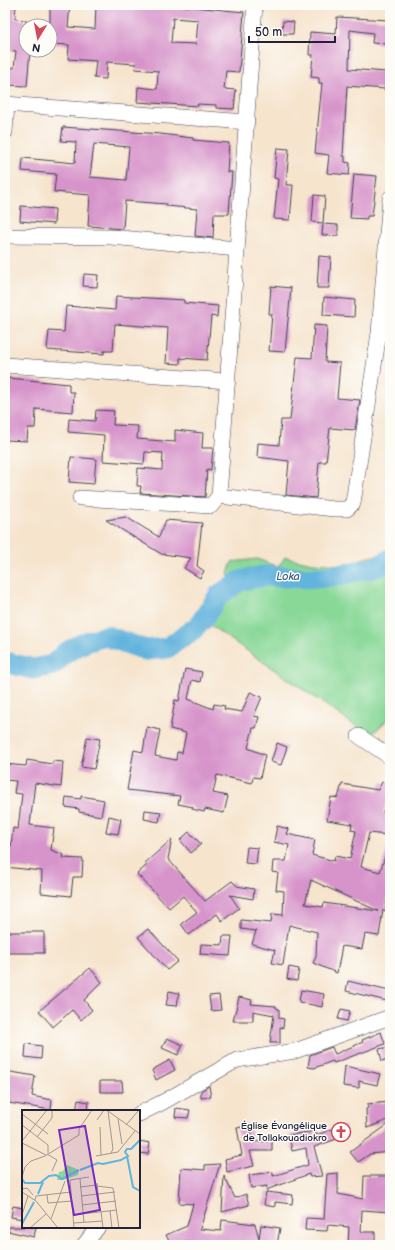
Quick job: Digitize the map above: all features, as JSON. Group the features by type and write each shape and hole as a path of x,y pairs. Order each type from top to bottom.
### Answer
{"street":[{"path":"80,498 211,506 219,496 256,5"},
{"path":"5,132 6,104 248,122"},
{"path":"219,496 348,509 353,503 385,334 390,199"},
{"path":"5,236 111,238 237,249"},
{"path":"5,365 228,381"},
{"path":"359,736 390,757"},
{"path":"140,1114 237,1060 295,1051 390,1017"},
{"path":"84,1245 97,1228"}],"green space":[{"path":"390,552 390,717 370,736 207,623 232,586 228,573 232,562 257,559 278,567 285,557 312,563 358,566 361,559"}],"building":[{"path":"5,5 16,5 15,19 18,19 18,58 29,58 27,86 5,85 5,67 14,68 16,51 5,50"},
{"path":"50,5 70,5 68,27 95,29 96,5 140,8 140,5 173,5 244,12 239,72 226,71 224,89 236,90 234,109 216,108 216,105 198,104 198,106 137,102 138,87 157,89 158,71 135,69 136,64 107,62 106,79 94,78 96,61 68,59 69,45 58,44 58,18 50,18","holes":["173,18 198,20 196,44 171,43"]},
{"path":"337,17 389,20 386,44 372,43 373,33 350,30 349,69 386,72 385,89 347,86 343,156 345,156 345,162 350,163 349,175 327,173 329,155 315,153 322,83 319,83 319,78 311,77 313,55 309,55 310,32 336,34"},
{"path":"283,21 294,22 293,34 282,34"},
{"path":"63,127 161,134 193,138 193,140 229,143 227,172 232,172 229,214 214,214 213,238 195,236 197,209 167,206 167,204 125,201 123,229 88,226 90,195 54,192 56,174 22,171 23,158 75,163 76,142 61,141","holes":["94,144 129,147 126,180 90,177"]},
{"path":"277,148 289,149 286,185 293,185 290,220 274,219 278,179 274,178"},
{"path":"354,174 377,176 372,216 367,216 367,219 350,218"},
{"path":"314,195 325,196 323,223 312,222"},
{"path":"21,206 55,209 54,224 20,221"},
{"path":"323,224 338,225 338,236 322,235"},
{"path":"319,256 331,257 329,288 317,288"},
{"path":"84,274 98,275 97,287 83,286"},
{"path":"271,286 291,288 285,352 269,351 272,314 269,314"},
{"path":"116,296 184,300 184,303 218,306 217,317 211,316 207,360 180,358 180,364 166,363 168,328 115,324 113,351 104,351 104,354 47,350 49,331 64,332 66,306 115,310"},
{"path":"324,297 355,300 354,317 323,315"},
{"path":"314,325 327,326 325,362 340,363 337,398 360,400 355,430 330,428 326,462 319,462 316,498 286,495 289,461 257,457 258,443 279,445 281,420 290,420 297,357 312,358"},
{"path":"8,378 69,384 69,392 74,392 73,412 36,409 35,428 28,428 27,441 5,440"},
{"path":"96,410 114,411 113,425 138,426 137,439 175,442 175,430 203,433 202,448 213,448 211,470 207,469 205,497 140,493 141,486 137,486 138,468 162,470 163,453 145,452 144,464 103,461 104,435 68,432 69,419 95,421"},
{"path":"71,457 96,459 94,484 69,482"},
{"path":"126,517 159,537 166,520 202,523 197,566 204,571 200,578 184,568 191,558 163,555 106,520"},
{"path":"185,669 202,672 200,682 192,680 188,699 213,709 214,704 225,706 224,709 242,712 250,692 262,697 254,716 259,717 256,728 253,728 248,748 265,755 260,778 253,777 252,783 217,775 213,793 228,796 224,813 205,809 204,812 192,809 193,807 178,804 180,796 127,790 134,750 143,752 147,727 160,730 155,756 176,760 177,752 182,753 186,733 170,729 175,700 179,701"},
{"path":"87,737 100,739 94,769 81,767"},
{"path":"277,743 287,747 281,765 271,762"},
{"path":"27,760 52,764 53,761 63,762 61,787 35,783 30,825 54,828 51,850 64,855 63,858 83,859 82,877 73,877 71,896 41,893 42,871 5,867 5,846 11,846 13,828 18,829 22,794 14,793 16,781 5,780 5,764 26,766"},
{"path":"382,782 390,785 390,797 383,812 390,814 386,835 369,833 361,867 380,872 388,847 390,848 390,888 385,911 383,910 379,936 365,934 362,949 342,946 337,973 313,963 316,957 317,932 289,925 283,965 272,963 275,950 252,944 256,931 241,929 241,920 271,923 272,914 283,915 284,891 276,890 278,873 272,872 273,861 286,861 289,845 274,842 277,826 289,829 287,834 315,840 312,855 334,861 335,856 350,859 356,831 351,830 352,824 327,820 331,797 338,798 342,784 378,790","holes":["311,880 378,911 324,903 323,907 305,904"]},
{"path":"81,796 104,800 101,816 79,812 79,809 65,807 66,797 81,799"},
{"path":"145,810 161,812 159,822 144,819"},
{"path":"109,816 121,819 118,834 106,832"},
{"path":"189,832 201,844 191,853 180,840"},
{"path":"172,839 168,859 205,901 232,881 237,886 254,889 253,899 230,895 239,908 222,921 217,914 189,935 181,924 197,912 183,896 169,908 137,874 147,865 145,863"},
{"path":"247,847 258,848 256,864 245,863"},
{"path":"148,929 178,961 167,970 138,937"},
{"path":"5,932 44,932 44,953 5,953"},
{"path":"223,936 232,936 230,956 200,954 201,944 222,945"},
{"path":"289,967 299,969 297,981 287,979"},
{"path":"90,968 102,982 84,1000 92,1010 81,1020 72,1010 53,1027 39,1011"},
{"path":"348,981 389,991 387,1001 346,991"},
{"path":"301,990 324,994 322,1007 299,1002"},
{"path":"169,991 179,993 177,1006 166,1005"},
{"path":"219,995 221,1010 211,1011 209,996"},
{"path":"239,997 252,1000 251,1004 276,1006 276,1008 279,1009 279,1018 284,1019 283,1028 280,1027 280,1043 270,1043 274,1015 253,1011 253,1021 233,1021"},
{"path":"341,1009 350,1011 347,1021 338,1019"},
{"path":"381,1032 385,1044 334,1063 333,1061 314,1068 308,1067 310,1055 332,1047 335,1054 363,1042 362,1040"},
{"path":"167,1038 183,1045 178,1055 162,1048"},
{"path":"26,1044 42,1046 41,1059 25,1057"},
{"path":"389,1047 390,1058 382,1061 379,1049"},
{"path":"170,1060 175,1070 156,1080 152,1070"},
{"path":"345,1066 380,1074 377,1085 359,1081 359,1088 343,1086"},
{"path":"5,1071 35,1076 32,1096 52,1100 51,1110 9,1103 9,1100 5,1099"},
{"path":"100,1081 122,1081 123,1092 100,1092"},
{"path":"209,1086 211,1097 201,1098 201,1091"},
{"path":"78,1100 89,1102 88,1110 76,1110"},
{"path":"390,1102 390,1119 367,1128 367,1104"},
{"path":"176,1108 190,1110 188,1118 175,1117"},
{"path":"390,1123 390,1152 370,1154 358,1162 350,1152"},
{"path":"250,1125 253,1142 272,1141 272,1151 250,1151 254,1166 227,1172 225,1159 242,1155 237,1128"},
{"path":"344,1125 348,1135 314,1147 322,1176 310,1177 309,1174 266,1190 267,1186 251,1188 249,1175 273,1172 273,1176 308,1165 306,1148 292,1151 289,1135 315,1131 316,1135"},
{"path":"140,1141 150,1143 148,1154 140,1153"},
{"path":"220,1164 200,1229 221,1231 222,1220 255,1224 259,1238 261,1225 280,1228 277,1245 221,1245 185,1242 187,1245 171,1245 166,1235 187,1226 193,1204 179,1203 181,1168 205,1170 205,1165"},
{"path":"338,1173 338,1194 363,1199 364,1176 388,1176 388,1185 390,1185 390,1212 362,1210 361,1232 375,1232 375,1245 348,1245 349,1227 328,1225 327,1231 305,1230 306,1218 324,1219 327,1174"},
{"path":"224,1176 235,1198 246,1194 249,1205 222,1212"},
{"path":"266,1192 293,1195 292,1204 275,1202 275,1207 264,1205"},
{"path":"13,1206 22,1208 22,1219 11,1217"},
{"path":"9,1227 36,1228 34,1237 8,1231"}],"waterway":[{"name":"Loka","path":"201,622 219,595 240,581 263,576 313,578 333,576 378,567 390,559"},
{"name":"Loka","path":"5,664 9,663 33,669 53,665 65,653 85,642 106,636 146,650 167,648 194,629"}],"place":[{"name":"Église Évangélique de Tollakouadiokro","path":"341,1132"}]}
